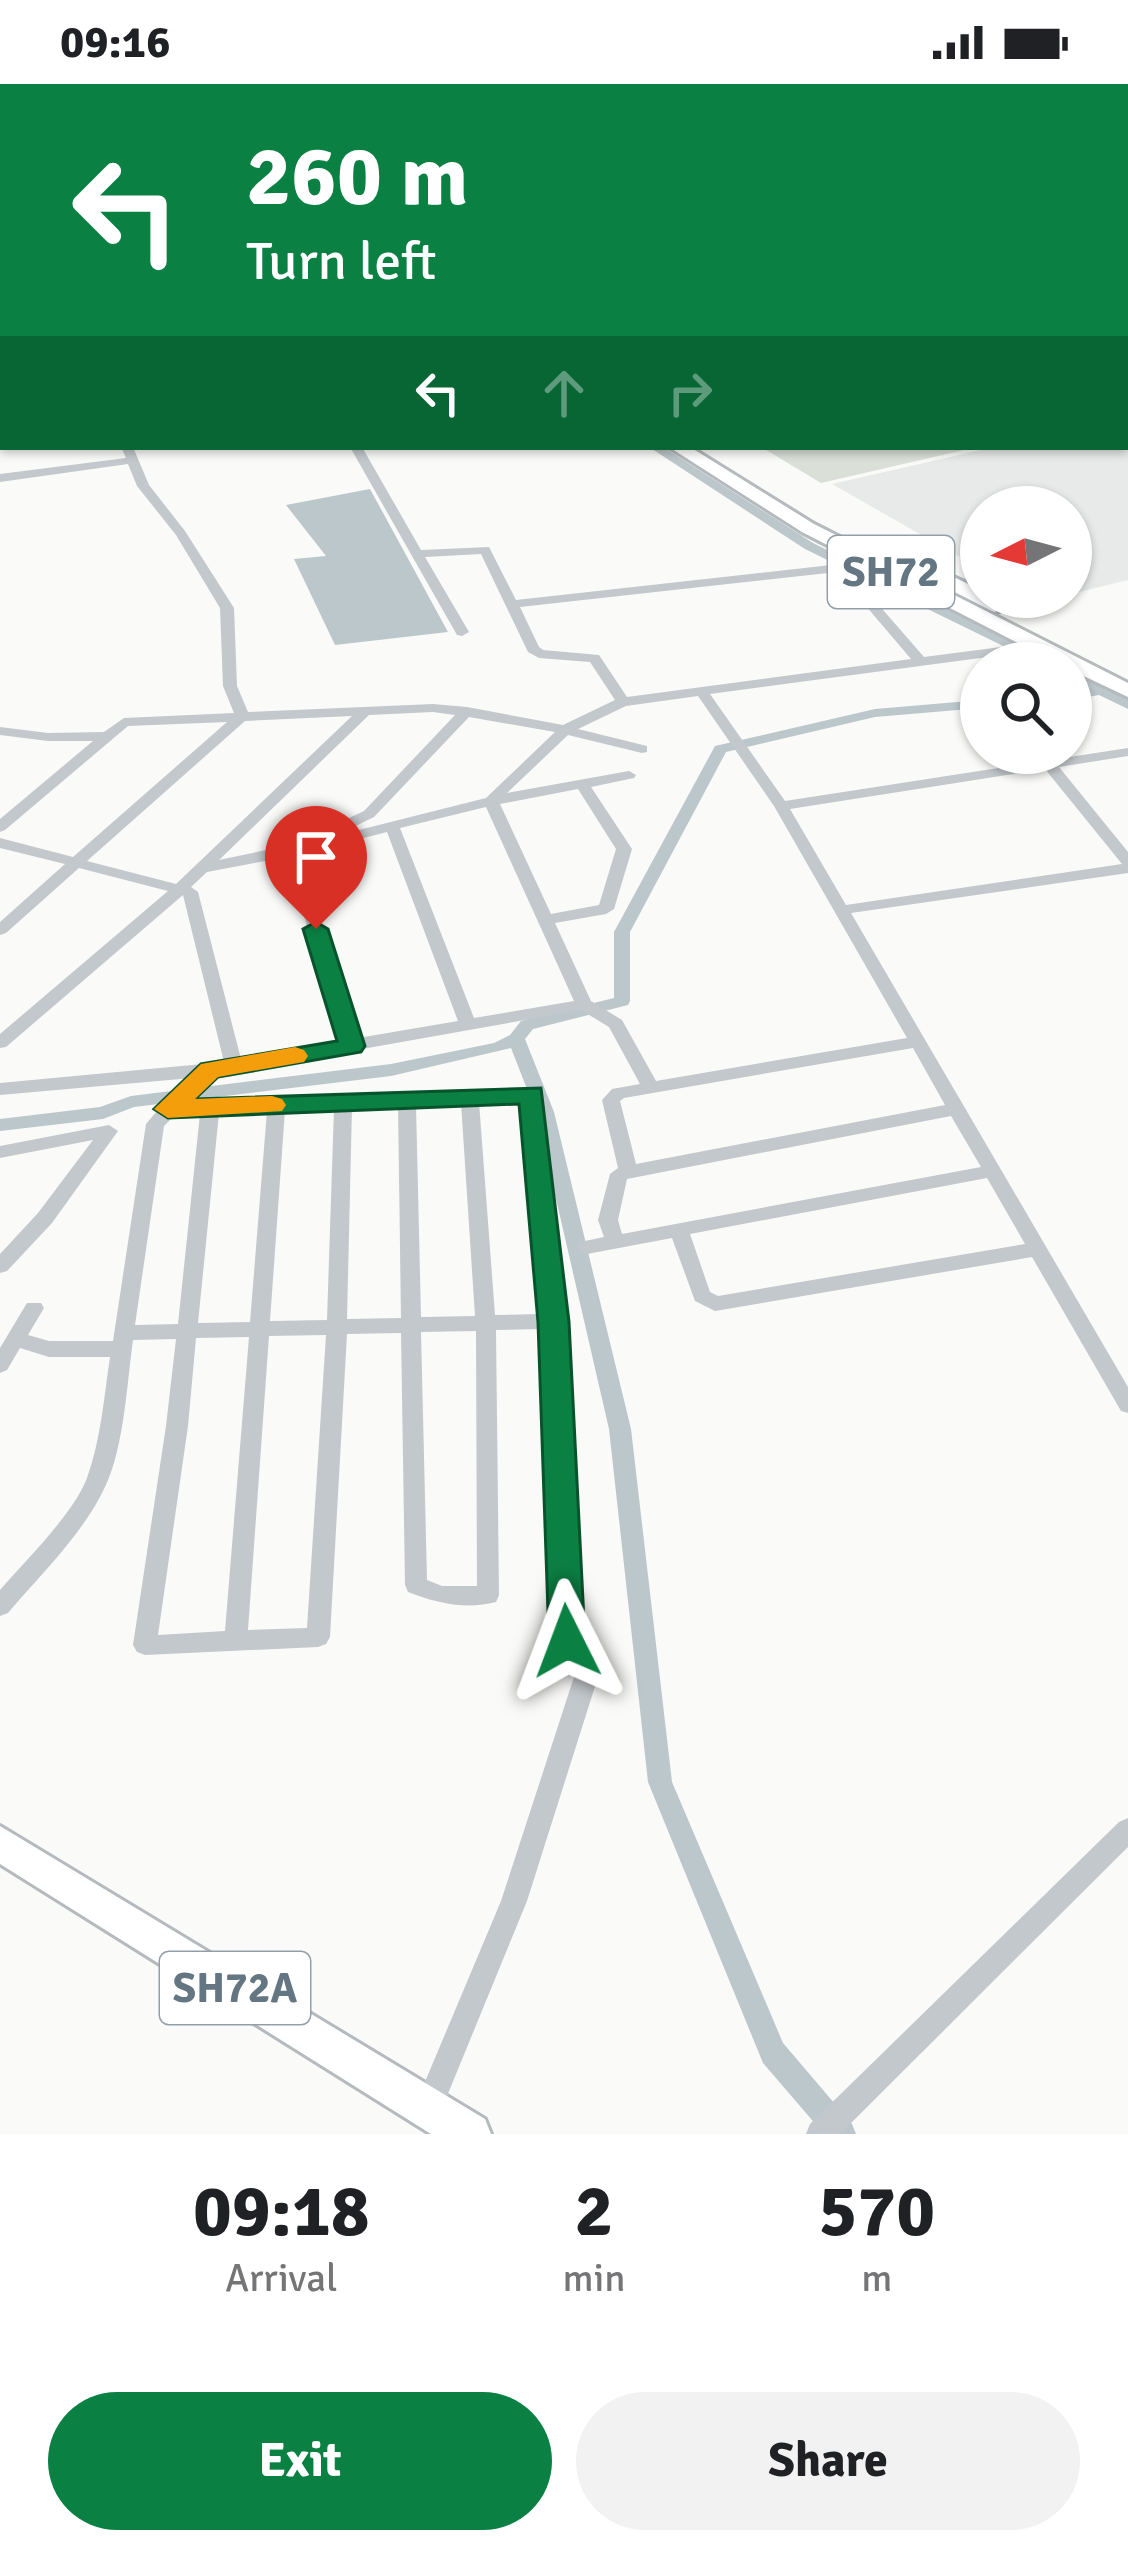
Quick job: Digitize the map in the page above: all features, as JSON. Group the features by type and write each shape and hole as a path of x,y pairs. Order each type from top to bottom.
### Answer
{"main road":[{"name":"SH72","path":"683,450 808,528 1020,642"},
{"name":"SH72","path":"716,450 861,537 1123,681"},
{"name":"SH72","path":"1092,670 1123,681"},
{"name":"SH72A","path":"0,1843 470,2134"}],"street":[{"path":"358,450 462,632"},
{"path":"0,478 130,454 143,486 181,534 227,608 230,686 242,716"},
{"path":"415,554 485,550 533,649 539,654 594,658 622,702"},
{"path":"512,604 840,568 921,662"},
{"path":"491,802 565,730 622,702 960,657"},
{"path":"701,691 781,806 1128,1405"},
{"path":"0,1043 179,890 367,710"},
{"path":"0,827 124,722 367,710 467,711 642,748"},
{"path":"292,851 369,814 467,711"},
{"path":"0,930 242,716"},
{"path":"2,735 108,736"},
{"path":"1092,758 1128,752"},
{"path":"781,806 996,774"},
{"path":"842,910 1128,865 1056,774"},
{"path":"202,868 628,775"},
{"path":"545,920 606,909 624,849 582,784"},
{"path":"491,802 586,1005 616,1024 650,1086"},
{"path":"392,826 468,1025"},
{"path":"0,843 190,892 234,1066"},
{"path":"292,851 352,1046"},
{"path":"0,1089 210,1070 586,1005"},
{"path":"629,1173 611,1100 650,1086 918,1042"},
{"path":"0,1606 64,1531 96,1484 110,1429 155,1124 210,1070"},
{"path":"0,1078 21,1085"},
{"path":"178,1100 210,1108 532,1094 554,1322 567,1641 586,1677 514,1901 428,2108"},
{"path":"407,1100 416,1585 441,1595 488,1595 486,1324 470,1097"},
{"path":"210,1108 177,1426 145,1646 318,1637 337,1328 343,1102"},
{"path":"236,1641 276,1105"},
{"path":"616,1242 608,1220 620,1174 957,1109"},
{"path":"0,1152 109,1131 45,1218 0,1266"},
{"path":"587,1247 993,1171"},
{"path":"678,1229 702,1297 715,1304 1038,1249"},
{"path":"0,1365 34,1308"},
{"path":"18,1340 49,1349 184,1333 554,1322"},
{"path":"820,2134 1128,1830"}],"shaded area":[{"path":"766,450 964,450 821,483"},
{"path":"981,450 1128,450 1128,580 1092,589 1092,486 960,486 960,557 832,484"},
{"path":"370,489 448,632 335,645 294,559 326,556 286,505"}],"waterway":[{"path":"660,450 809,546 1006,642"},
{"path":"1092,686 1101,691"},
{"path":"1101,691 1128,686"},
{"path":"1092,692 1101,691"},
{"path":"1101,691 1128,705"},
{"path":"516,1039 527,1025 622,1001 622,932 720,749 875,713 960,706"},
{"path":"0,1125 103,1113 131,1102 391,1070 499,1047 516,1039"},
{"path":"516,1039 545,1112 620,1429 660,1782 773,2053 842,2134"}],"slow traffic":[{"path":"272,1105 168,1109 210,1070 295,1056"}],"route":[{"path":"316,929 352,1046 210,1070 168,1109 532,1094 554,1322 567,1641"}]}
